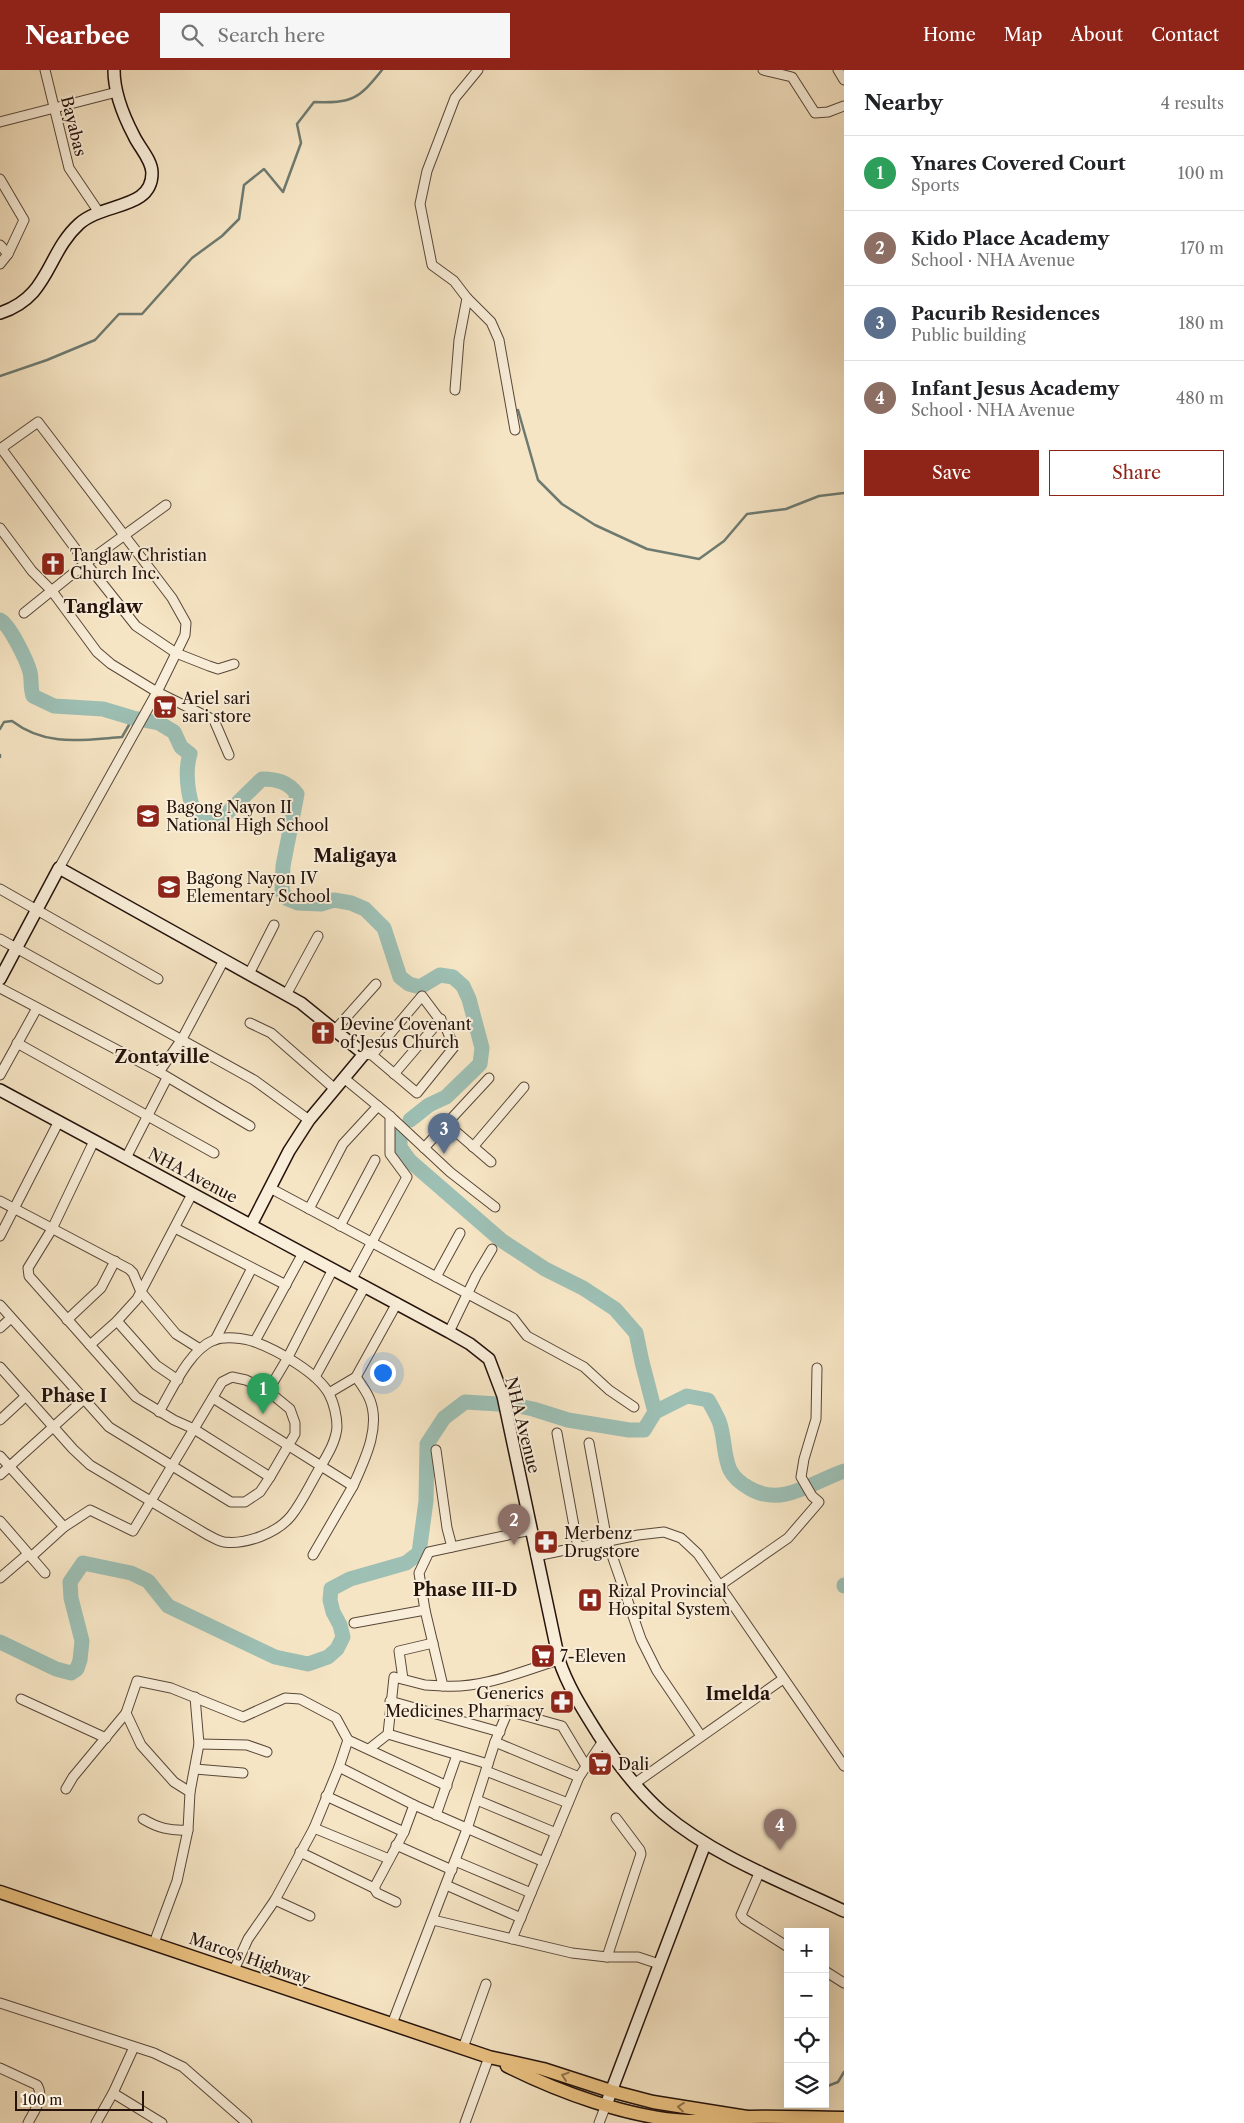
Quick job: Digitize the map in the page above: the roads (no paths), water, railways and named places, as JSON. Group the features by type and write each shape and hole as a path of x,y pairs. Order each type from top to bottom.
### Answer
{"main road":[{"name":"Marcos Highway","path":"0,1892 489,2057 544,2069 612,2091 672,2106 747,2117"},
{"name":"Marcos Highway","path":"489,2057 540,2082 638,2114 703,2122 747,2117 844,2118"}],"street":[{"name":"Bayabas","path":"45,70 69,168 98,211"},
{"path":"0,312 21,305 27,299 41,282 62,244 80,223 98,211 138,200 146,194 151,182 151,167 133,135 117,92 114,70"},
{"path":"478,70 455,98 446,118 427,171 420,204 432,265 454,282 491,322 499,340 515,430"},
{"path":"763,70 794,73 815,113 828,112 844,106"},
{"path":"838,70 844,80"},
{"path":"0,122 117,92"},
{"path":"0,179 24,220 8,254 0,264"},
{"path":"0,245 8,254"},
{"path":"455,390 459,340 467,298"},
{"path":"0,978 58,868 157,692 176,653 185,635 186,623 172,598 38,422 1,448 86,563 136,626 176,653 218,669 234,664"},
{"path":"24,612 86,563 166,506"},
{"path":"0,528 32,571 52,591 97,652 111,664 157,692 214,720 229,755"},
{"path":"58,868 301,1003 334,1030 368,1055 394,1074 414,1092 419,1091 454,1048 441,1019 422,996 368,1055 335,1089 309,1120 289,1151 251,1225"},
{"path":"0,890 158,979"},
{"path":"249,974 274,925"},
{"path":"286,995 318,936"},
{"path":"0,940 182,1038 254,1080 309,1120"},
{"path":"159,1072 182,1038 224,960"},
{"path":"334,1030 376,984"},
{"path":"0,988 159,1072 250,1126"},
{"path":"0,1075 37,1008"},
{"path":"394,1074 441,1019"},
{"path":"250,1023 271,1033 335,1089"},
{"path":"17,1044 214,1153"},
{"path":"126,1158 167,1078"},
{"path":"424,1148 489,1078"},
{"path":"345,1079 390,1116 450,1172 495,1207"},
{"path":"473,1147 524,1087"},
{"name":"NHA Avenue","path":"0,1090 397,1303 470,1344 489,1359 508,1420 559,1660 576,1700 634,1784 663,1813 705,1844 844,1911"},
{"path":"308,1209 344,1144 378,1106"},
{"path":"352,1279 407,1177 390,1154 390,1116"},
{"path":"0,1236 59,1121"},
{"path":"447,1124 491,1162"},
{"path":"94,1141 52,1228 28,1268 28,1273 43,1294 136,1397 159,1412 194,1429 270,1477"},
{"path":"340,1226 375,1160"},
{"path":"270,1188 513,1318 527,1336 584,1367 609,1390 634,1407"},
{"path":"90,1345 117,1321 137,1299 192,1194"},
{"path":"0,1202 52,1228 133,1273 140,1292 176,1334 200,1349"},
{"path":"175,1228 286,1285"},
{"path":"436,1277 460,1233"},
{"path":"449,1332 492,1249"},
{"path":"255,1341 303,1253"},
{"path":"67,1320 102,1288 115,1262"},
{"path":"215,1340 252,1268"},
{"path":"268,1391 333,1269"},
{"path":"316,1378 365,1286"},
{"path":"328,1393 356,1377 397,1303"},
{"path":"0,1306 110,1427 172,1466 231,1502 245,1502 260,1492 295,1434 295,1422 290,1409 268,1391 246,1380 232,1378 222,1382 213,1398 194,1429 172,1466 151,1501 134,1531 92,1510 64,1527 0,1578"},
{"path":"0,1328 11,1318"},
{"path":"117,1321 156,1365 178,1380"},
{"path":"1,1370 90,1465 222,1542 247,1540 273,1531 291,1516 332,1446 337,1427 334,1407 328,1393 316,1378 287,1358 255,1341 234,1338 215,1340 200,1349 178,1380 159,1412"},
{"path":"719,1586 788,1538 819,1502 812,1496 801,1477 816,1419 817,1368"},
{"path":"312,1555 353,1486 367,1453 373,1422 370,1402 356,1377"},
{"path":"0,1420 26,1396"},
{"path":"213,1398 353,1486"},
{"path":"0,1475 84,1400"},
{"path":"557,1433 578,1548"},
{"path":"588,1443 607,1541 641,1639 657,1672 702,1736"},
{"path":"436,1450 447,1528 452,1547"},
{"path":"0,1456 64,1527"},
{"path":"0,1521 45,1573"},
{"path":"443,1686 425,1610 419,1574 429,1552 531,1530"},
{"path":"536,1556 638,1534 664,1532 681,1538 698,1554 844,1766"},
{"path":"354,1623 425,1610"},
{"path":"403,1679 399,1650 433,1643"},
{"path":"369,1749 388,1734 394,1677 425,1685 459,1687 482,1684 559,1660"},
{"path":"634,1784 783,1679"},
{"path":"66,1789 73,1777 126,1713 137,1681 172,1688 243,1717 285,1698 300,1699 336,1718 348,1740 447,1786"},
{"path":"154,1943 177,1881 188,1830 190,1792 196,1769 199,1744 195,1697"},
{"path":"21,1700 106,1738"},
{"path":"390,1701 500,1732"},
{"path":"392,2024 468,1829 487,1768 508,1711 562,1726 586,1766"},
{"path":"126,1713 141,1746 174,1782 190,1792"},
{"path":"388,1734 457,1755 568,1804"},
{"path":"234,1970 248,1939 275,1900 314,1828 348,1740"},
{"path":"512,1940 579,1777 603,1741"},
{"path":"496,1742 579,1777"},
{"path":"199,1744 247,1746 267,1752"},
{"path":"436,1815 457,1755"},
{"path":"339,1767 414,1805 544,1862"},
{"path":"196,1769 243,1773"},
{"path":"326,1796 404,1832"},
{"path":"477,1800 556,1833"},
{"path":"374,1888 404,1832 414,1805"},
{"path":"607,1957 641,1854 616,1818"},
{"path":"142,1819 156,1827 174,1831 188,1830"},
{"path":"314,1828 389,1859"},
{"path":"599,2123 705,1844"},
{"path":"396,1846 531,1893"},
{"path":"300,1852 374,1888 377,1893 396,1902"},
{"path":"760,1871 741,1915 744,1919 784,1944"},
{"path":"446,1885 521,1918"},
{"path":"275,1900 310,1916"},
{"path":"434,1920 572,1953 638,1958 659,1964"},
{"path":"828,1973 844,1983"},
{"path":"463,2048 486,1984"},
{"path":"0,2003 154,2053 183,2068 247,2123"},
{"path":"96,2123 113,2093 134,2047"},
{"path":"465,2123 489,2057"},
{"path":"0,2068 37,2085 41,2098 28,2123"},
{"path":"113,2093 162,2123"}],"waterway":[{"path":"0,376 47,360 95,340 119,314 142,314 192,258 222,236 239,219 244,185 264,169 283,192 301,143 297,124 314,102 337,102 353,98 367,88 382,70"},
{"path":"518,410 538,480 562,504 595,525 647,549 699,559 724,541 747,514 786,509 819,496 844,493"},
{"path":"0,620 13,636 25,660 30,672 33,696 54,706 103,709 159,723 174,732 181,747 190,754 187,771 189,791 194,810 203,824 223,817 262,779 277,781 290,787 297,794 283,866 282,892 288,899 298,903 321,904 334,900 351,903 365,909 384,928 400,977 409,984 420,987 440,975 453,977 463,986 469,999 482,1048 480,1064 446,1097 429,1105 410,1120"},
{"path":"0,729 4,722 12,721 38,735 51,738 79,740 122,737 133,718"},
{"path":"400,1135 400,1147 410,1161 501,1240 545,1269 583,1288 615,1309 636,1333 655,1412"},
{"path":"0,1642 56,1669 71,1673 77,1669 82,1641 71,1598 70,1582 83,1563 131,1573 148,1581 168,1606 275,1657 308,1664 328,1657 337,1649 343,1637 340,1625 333,1612 330,1600 331,1589 350,1579 406,1563 419,1553 426,1501 427,1444 444,1418 465,1402 514,1405 568,1420 629,1430 644,1430 655,1412 687,1396 708,1400 721,1427 730,1470 738,1480 749,1488 761,1493 786,1494 798,1491 844,1471"},
{"path":"829,2085 838,2082 844,2072"}],"place":[{"name":"Tanglaw Christian Church Inc.","path":"53,564"},
{"name":"Ariel sari sari store","path":"165,707"},
{"name":"Bagong Nayon II National High School","path":"148,816"},
{"name":"Bagong Nayon IV Elementary School","path":"169,887"},
{"name":"Devine Covenant of Jesus Church","path":"323,1033"},
{"name":"Pacurib Residences","path":"444,1154"},
{"name":"Ynares Covered Court","path":"263,1414"},
{"name":"Merbenz Drugstore","path":"546,1542"},
{"name":"Kido Place Academy","path":"514,1545"},
{"name":"Rizal Provincial Hospital System","path":"590,1600"},
{"name":"7-Eleven","path":"543,1656"},
{"name":"Generics Medicines Pharmacy","path":"562,1702"},
{"name":"Dali","path":"600,1764"},
{"name":"Infant Jesus Academy","path":"780,1850"}],"district":[{"name":"Tanglaw","path":"103,607"},
{"name":"Maligaya","path":"355,856"},
{"name":"Zontaville","path":"162,1057"},
{"name":"Phase I","path":"74,1396"},
{"name":"Phase III-D","path":"465,1590"},
{"name":"Imelda","path":"738,1694"}]}
